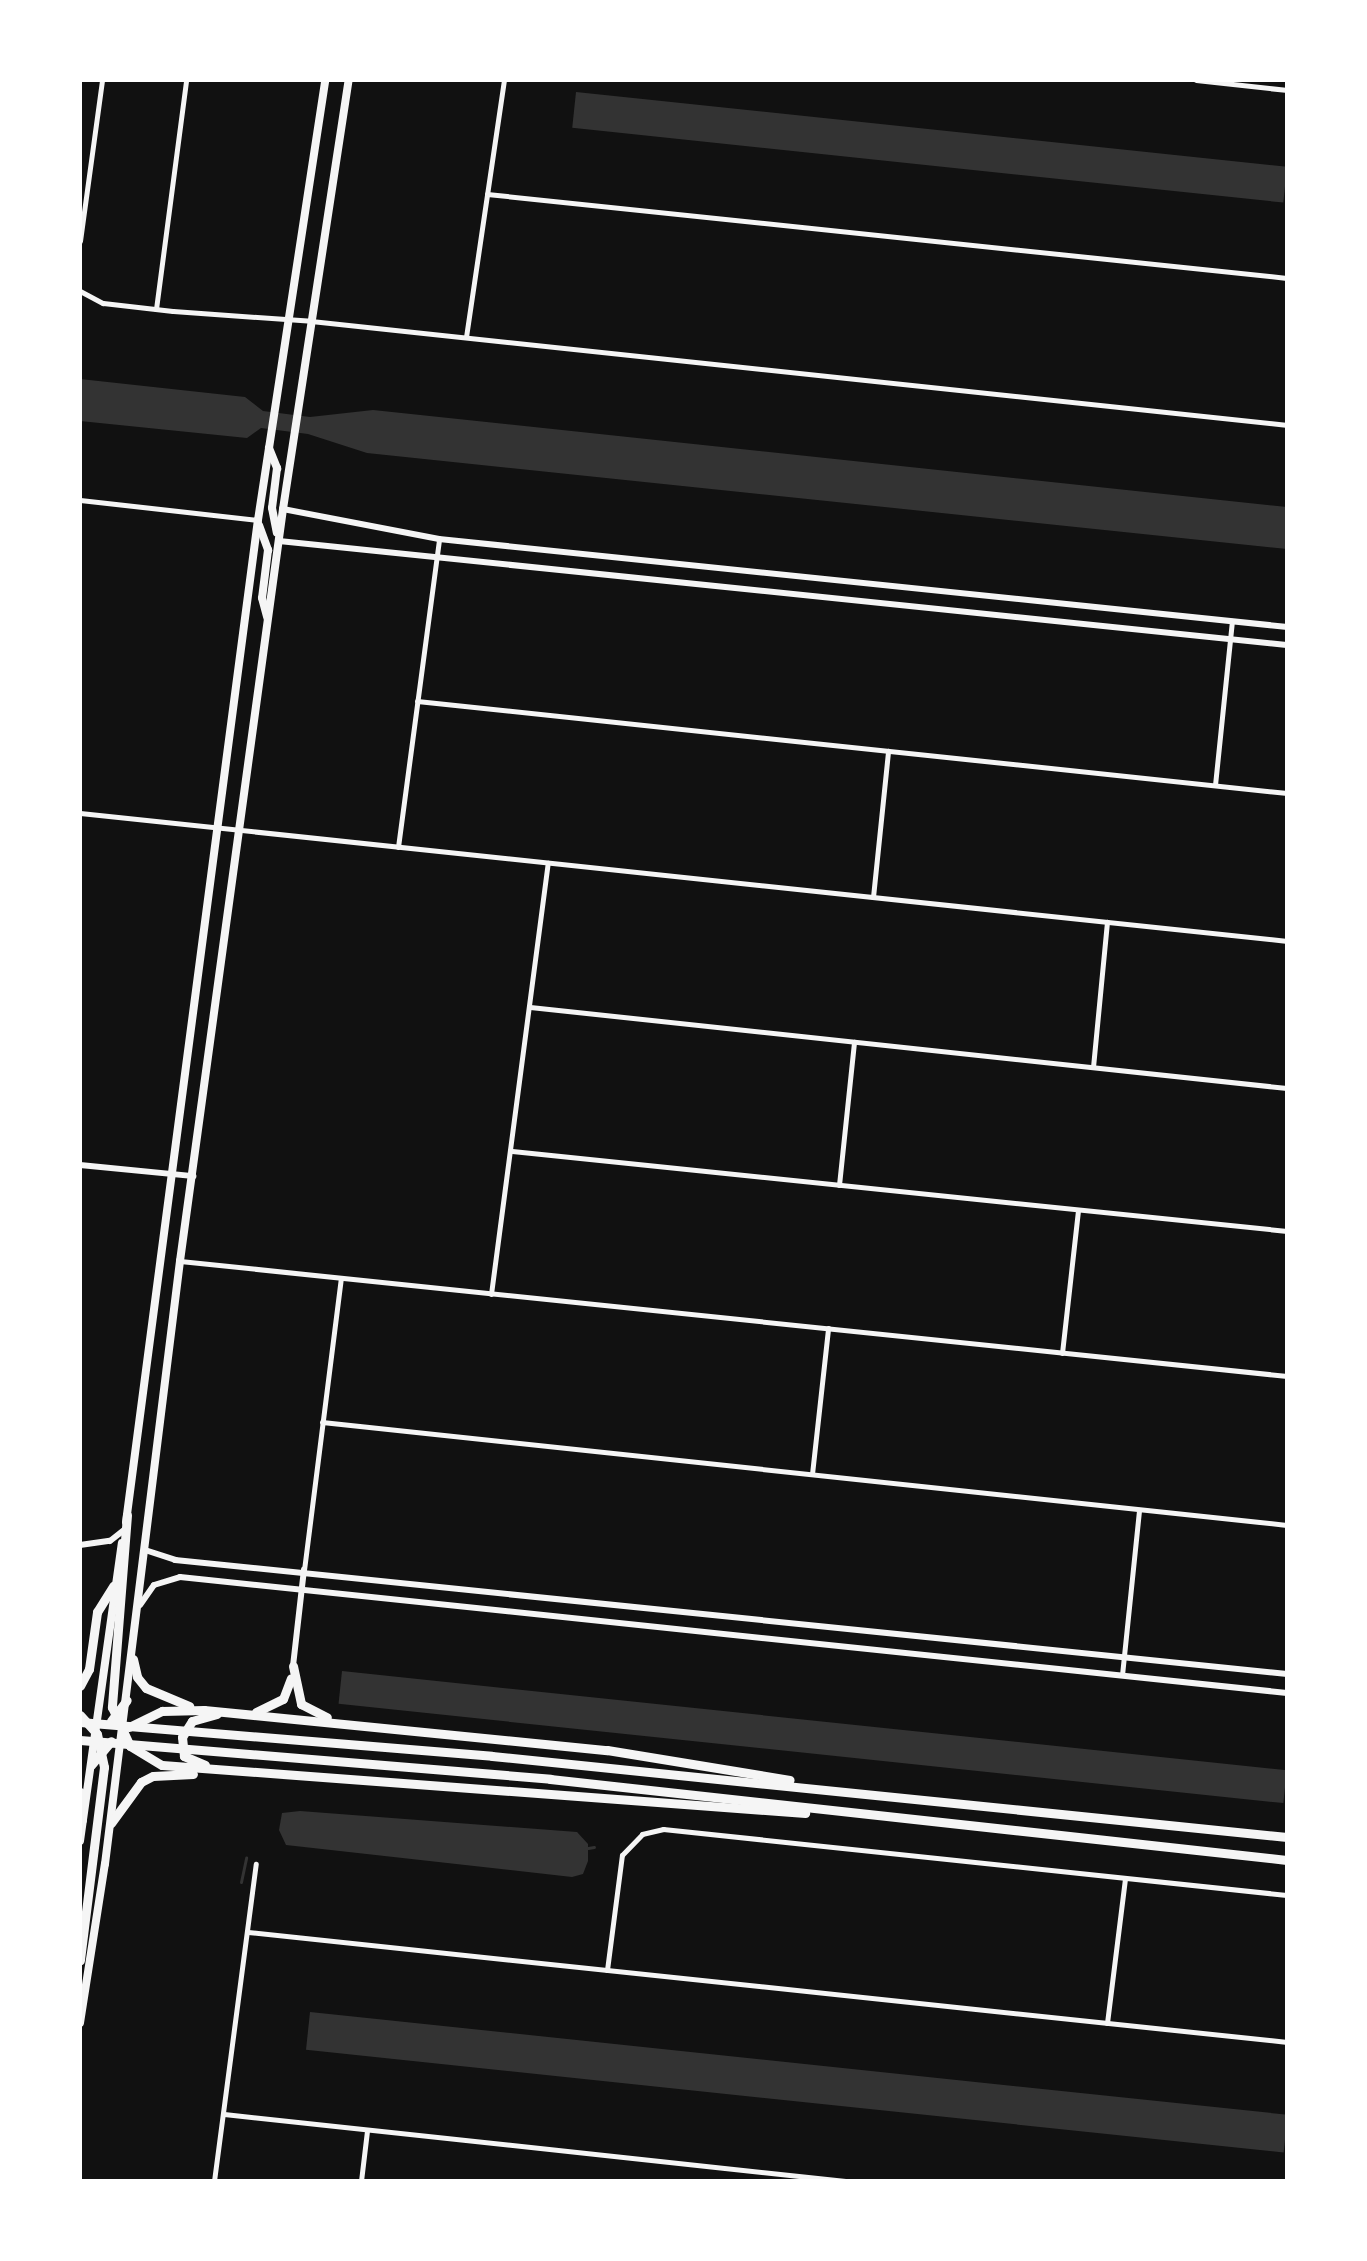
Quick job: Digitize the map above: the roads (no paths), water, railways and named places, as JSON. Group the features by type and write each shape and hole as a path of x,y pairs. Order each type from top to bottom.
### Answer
{"highway":[{"path":"127,1515 114,1718 138,1752 162,1765 239,1773 897,1818"},
{"path":"80,1686 89,1669 97,1612 113,1586"},
{"path":"133,1659 137,1677 151,1692 204,1710"},
{"path":"251,1714 283,1699 293,1666"},
{"path":"293,1666 301,1704 342,1723"},
{"path":"80,1743 114,1718 127,1700"},
{"path":"91,1765 101,1750 122,1733 162,1711 204,1710 607,1750 840,1789"},
{"path":"228,1712 189,1723 182,1751 189,1761 239,1773"},
{"path":"80,1715 95,1733 101,1750 104,1778 80,1961"},
{"path":"80,1722 840,1789 1287,1837"},
{"path":"80,1743 226,1751 550,1779 1287,1860"},
{"path":"111,1823 131,1790 153,1776 239,1773"},
{"path":"80,1792 82,1820"}],"main road":[{"path":"80,1841 113,1586 127,1515 258,520 325,80"},
{"path":"80,2023 133,1659 180,1261 283,509 349,81"},
{"path":"269,444 277,468 272,508 279,541"},
{"path":"258,520 268,550 262,598 268,621"}],"street":[{"path":"80,241 102,80"},
{"path":"156,309 186,80"},
{"path":"466,337 504,80"},
{"path":"1196,80 1287,90"},
{"path":"487,194 1287,278"},
{"path":"80,291 103,303 156,309 287,322 311,321 1287,425"},
{"path":"80,500 258,520"},
{"path":"283,509 439,539 1287,627"},
{"path":"398,847 439,539"},
{"path":"279,541 1287,645"},
{"path":"1215,785 1232,621"},
{"path":"417,701 1287,793"},
{"path":"873,897 888,751"},
{"path":"80,813 1287,941"},
{"path":"491,1294 548,863"},
{"path":"1093,1067 1107,922"},
{"path":"530,1007 1287,1088"},
{"path":"839,1185 854,1042"},
{"path":"512,1151 1287,1231"},
{"path":"80,1165 193,1176"},
{"path":"1062,1353 1078,1210"},
{"path":"180,1261 1287,1376"},
{"path":"293,1666 341,1278"},
{"path":"812,1474 828,1328"},
{"path":"322,1422 1287,1525"},
{"path":"1122,1675 1139,1510"},
{"path":"80,1545 110,1541 124,1530"},
{"path":"145,1550 175,1560 304,1570 1287,1674"},
{"path":"140,1605 154,1585 173,1577 302,1587 1287,1693"},
{"path":"673,1627 675,1609"},
{"path":"607,1970 619,1863 642,1834 663,1829 1287,1895"},
{"path":"214,2181 256,1864"},
{"path":"1107,2023 1125,1879"},
{"path":"248,1932 1287,2042"},
{"path":"224,2114 845,2181"},
{"path":"361,2181 367,2131"}],"waterway":[{"path":"588,1848 594,1847"},
{"path":"241,1882 246,1858"}]}
